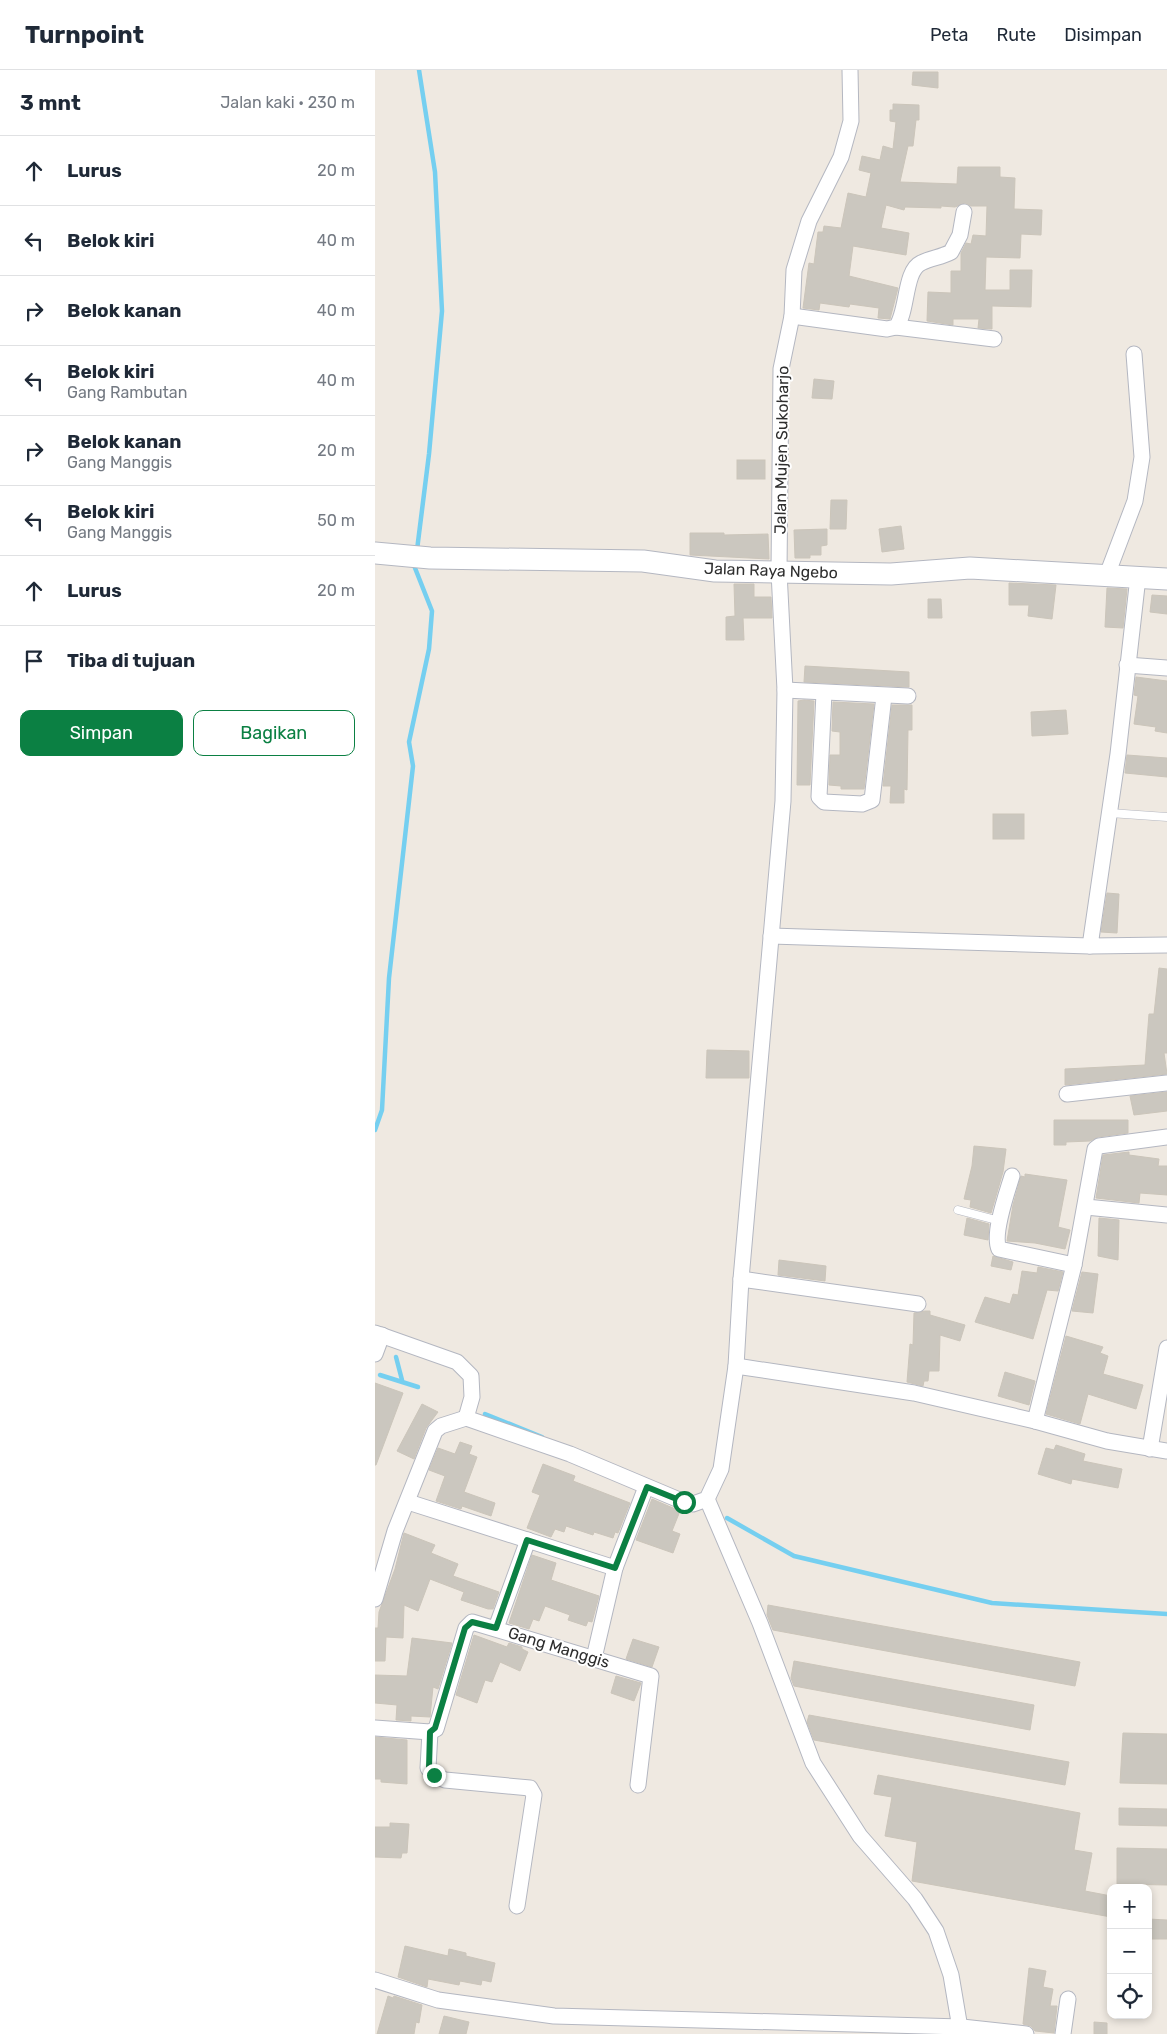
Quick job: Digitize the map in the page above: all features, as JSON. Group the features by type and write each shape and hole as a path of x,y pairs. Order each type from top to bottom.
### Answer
{"street":[{"name":"Jalan Mujen Sukoharjo","path":"707,1499 721,1468 736,1366 741,1279 783,801 785,690 779,572 781,369 792,316 794,270 809,221 841,157 851,121 850,70"},
{"path":"896,327 901,320 912,272 921,263 951,252 960,235 964,212"},
{"path":"792,316 887,329 896,327 995,339"},
{"path":"1107,576 1135,501 1143,457 1134,354"},
{"name":"Jalan Raya Ngebo","path":"375,553 430,558 643,561 715,571 891,574 970,568 1167,579"},
{"path":"1090,946 1109,813 1138,577"},
{"path":"1127,665 1167,668"},
{"path":"785,690 908,696"},
{"path":"824,692 819,797 823,802 862,804 872,800 884,696"},
{"path":"771,936 1090,946 1167,945"},
{"path":"1067,1094 1167,1083"},
{"path":"1035,1421 1074,1265 1086,1207 1095,1148 1167,1137"},
{"path":"1012,1176 1000,1221 997,1242 999,1249 1074,1265"},
{"path":"1086,1207 1167,1215"},
{"path":"741,1279 918,1304"},
{"path":"375,1354 378,1334 411,1348 457,1362 471,1376 472,1397 465,1418"},
{"path":"1151,1449 1167,1348"},
{"path":"736,1366 914,1392 1035,1421 1107,1441 1167,1451"},
{"path":"375,1599 395,1531 435,1431 441,1426 465,1418 570,1454 647,1487 693,1504 707,1499 760,1623 813,1763 860,1836 915,1899 936,1931 951,1976 962,2031"},
{"path":"594,1658 615,1568 647,1487"},
{"path":"408,1502 615,1568"},
{"path":"496,1628 527,1540"},
{"name":"Gang Manggis","path":"430,1732 435,1728 465,1628 472,1622 496,1628 651,1676 638,1785"},
{"path":"375,1728 430,1732 429,1768 434,1775 445,1780 530,1788 534,1795 517,1906"},
{"path":"375,1980 438,2000 554,2016 1026,2034"},
{"path":"1063,2034 1068,1999"}],"lane":[{"path":"1109,813 1167,817"},
{"path":"958,1210 1000,1221"}],"building":[{"path":"913,72 938,72 938,88 912,85"},
{"path":"893,104 919,105 919,120 916,120 913,146 908,146 900,182 957,184 958,167 1000,167 1000,177 1015,178 1014,209 1042,210 1041,235 1021,234 1020,258 986,257 985,290 1010,290 1010,270 1032,270 1031,307 992,306 992,329 978,328 979,319 953,319 953,325 927,321 928,292 951,293 951,271 961,271 961,253 966,243 971,244 973,235 986,236 987,206 971,206 965,203 955,207 941,206 941,208 905,207 904,210 886,205 881,228 909,233 906,255 853,246 849,276 898,288 890,319 878,318 879,308 850,304 849,307 820,303 819,310 803,308 809,263 814,264 818,232 823,232 824,226 841,228 848,193 866,197 871,173 859,170 862,156 880,160 883,146 893,149 896,122 890,121 890,110 893,110"},
{"path":"814,379 834,381 832,399 812,398"},
{"path":"737,460 765,460 765,479 737,479"},
{"path":"831,500 847,500 846,529 830,529"},
{"path":"901,526 904,549 882,552 879,529"},
{"path":"827,529 827,545 821,546 821,555 810,555 810,558 795,558 794,530"},
{"path":"690,533 724,533 724,535 768,534 769,559 690,555"},
{"path":"1009,583 1056,585 1052,619 1028,616 1029,605 1009,605"},
{"path":"734,584 754,584 754,597 771,597 772,618 743,618 744,640 726,640 726,617 735,616"},
{"path":"1107,588 1127,589 1123,628 1105,627"},
{"path":"1152,595 1167,596 1167,614 1150,612"},
{"path":"928,599 941,599 942,618 928,618"},
{"path":"805,666 909,672 909,687 804,682"},
{"path":"1136,677 1167,681 1167,733 1155,731 1156,727 1134,724 1138,696 1134,695"},
{"path":"798,701 814,701 810,785 797,785"},
{"path":"833,702 874,704 864,789 841,789 841,786 829,785 830,755 840,755 840,732 832,731"},
{"path":"892,705 912,705 912,730 908,730 907,790 904,789 904,803 890,803 891,786 883,786"},
{"path":"1066,710 1068,734 1032,736 1031,712"},
{"path":"1127,755 1167,758 1167,777 1125,773"},
{"path":"993,814 1024,814 1024,839 993,839"},
{"path":"1107,893 1119,894 1117,933 1101,932"},
{"path":"1159,968 1167,969 1167,1053 1164,1053 1167,1074 1065,1085 1065,1069 1145,1065 1149,1014 1154,1014"},
{"path":"707,1050 749,1051 749,1078 706,1078"},
{"path":"1167,1092 1167,1111 1134,1115 1130,1096"},
{"path":"1054,1120 1128,1120 1128,1133 1098,1137 1090,1141 1066,1142 1066,1145 1054,1145"},
{"path":"974,1146 1006,1149 1003,1172 991,1213 970,1207 971,1200 964,1199 972,1166"},
{"path":"1129,1152 1129,1155 1159,1159 1158,1166 1167,1166 1167,1195 1140,1193 1139,1203 1096,1198 1103,1155"},
{"path":"1025,1174 1067,1180 1058,1227 1070,1230 1065,1249 1035,1243 1007,1241 1013,1205 1021,1176 1025,1177"},
{"path":"967,1218 989,1224 988,1240 964,1235"},
{"path":"1099,1218 1119,1220 1118,1260 1098,1256"},
{"path":"993,1256 1013,1262 1011,1270 991,1266"},
{"path":"779,1260 826,1266 825,1281 778,1275"},
{"path":"1038,1267 1063,1272 1058,1291 1047,1290 1033,1339 975,1322 985,1297 1010,1304 1013,1294 1018,1295 1022,1271 1037,1273"},
{"path":"1082,1272 1098,1274 1093,1313 1072,1311"},
{"path":"930,1311 930,1315 965,1325 960,1341 940,1335 939,1371 929,1371 928,1381 924,1381 923,1386 907,1382 910,1344 913,1345 914,1313"},
{"path":"1066,1336 1103,1347 1100,1353 1108,1356 1103,1374 1143,1385 1136,1409 1088,1394 1080,1424 1046,1414"},
{"path":"1005,1372 1035,1381 1029,1405 998,1396"},
{"path":"375,1383 403,1393 376,1465 375,1465"},
{"path":"422,1404 438,1412 426,1428 414,1459 397,1451"},
{"path":"460,1442 472,1446 469,1454 477,1457 464,1492 495,1503 491,1516 462,1506 461,1509 436,1501 445,1476 429,1470 438,1448 455,1454"},
{"path":"1056,1445 1085,1454 1083,1461 1122,1469 1118,1488 1072,1479 1071,1484 1038,1474 1046,1448 1054,1450"},
{"path":"543,1464 575,1476 573,1481 630,1503 618,1533 615,1532 613,1538 594,1532 593,1535 566,1526 564,1532 555,1529 551,1537 527,1528 540,1495 532,1492"},
{"path":"652,1499 680,1511 672,1531 680,1534 673,1553 636,1540"},
{"path":"404,1533 435,1545 431,1553 458,1564 453,1576 499,1592 493,1609 488,1609 461,1600 464,1592 430,1579 418,1611 404,1605 403,1638 386,1637 385,1661 375,1661 375,1628 378,1628 379,1612 395,1569"},
{"path":"532,1555 556,1563 551,1580 599,1596 592,1622 588,1621 586,1626 568,1620 570,1615 545,1606 539,1621 533,1619 529,1629 509,1623"},
{"path":"768,1605 1080,1662 1075,1686 773,1630 767,1615"},
{"path":"474,1635 507,1647 509,1643 522,1647 522,1649 528,1652 520,1671 500,1662 492,1682 485,1680 477,1703 456,1695"},
{"path":"412,1638 452,1643 438,1689 433,1687 430,1717 411,1716 411,1721 396,1720 397,1705 375,1703 375,1675 407,1676"},
{"path":"633,1639 659,1647 652,1667 626,1659"},
{"path":"794,1661 1034,1705 1030,1730 794,1686 791,1678"},
{"path":"616,1676 641,1683 634,1701 611,1693"},
{"path":"809,1715 1069,1762 1065,1785 814,1740 807,1722"},
{"path":"1123,1733 1167,1734 1167,1784 1120,1783"},
{"path":"375,1737 407,1740 407,1784 381,1782 381,1779 375,1779"},
{"path":"878,1775 1080,1813 1074,1850 1092,1853 1085,1891 1107,1895 1107,1916 912,1881 917,1842 885,1836 892,1797 874,1794"},
{"path":"1119,1808 1167,1809 1167,1826 1119,1825"},
{"path":"390,1823 409,1824 407,1853 402,1853 401,1858 375,1857 375,1827 390,1827"},
{"path":"1117,1848 1167,1849 1167,1885 1117,1884"},
{"path":"1152,1919 1167,1920 1167,1939 1152,1939"},
{"path":"405,1946 448,1956 449,1949 466,1953 466,1956 495,1963 491,1982 482,1980 481,1985 460,1981 459,1985 428,1979 427,1987 398,1977"},
{"path":"1029,1968 1046,1971 1043,1987 1053,1989 1050,2006 1057,2006 1054,2033 1035,2031 1031,2026 1023,2024"},
{"path":"388,1996 393,1998 394,1996 422,2005 419,2023 416,2022 414,2034 377,2034"},
{"path":"444,2016 469,2022 466,2034 439,2034"},
{"path":"1094,2022 1107,2023 1107,2034 1094,2034"}],"waterway":[{"path":"417,550 429,454 442,311 435,172 419,70"},
{"path":"375,1130 382,1110 389,978 413,766 409,742 429,649 432,611 415,568 416,563"},
{"path":"396,1357 402,1380"},
{"path":"380,1375 418,1387"},
{"path":"485,1414 542,1437"},
{"path":"727,1518 794,1556 992,1603 1167,1614"}],"route":[{"path":"434,1775 429,1768 430,1732 435,1728 465,1628 472,1622 496,1628 527,1540 615,1568 647,1487 684,1502"}]}
